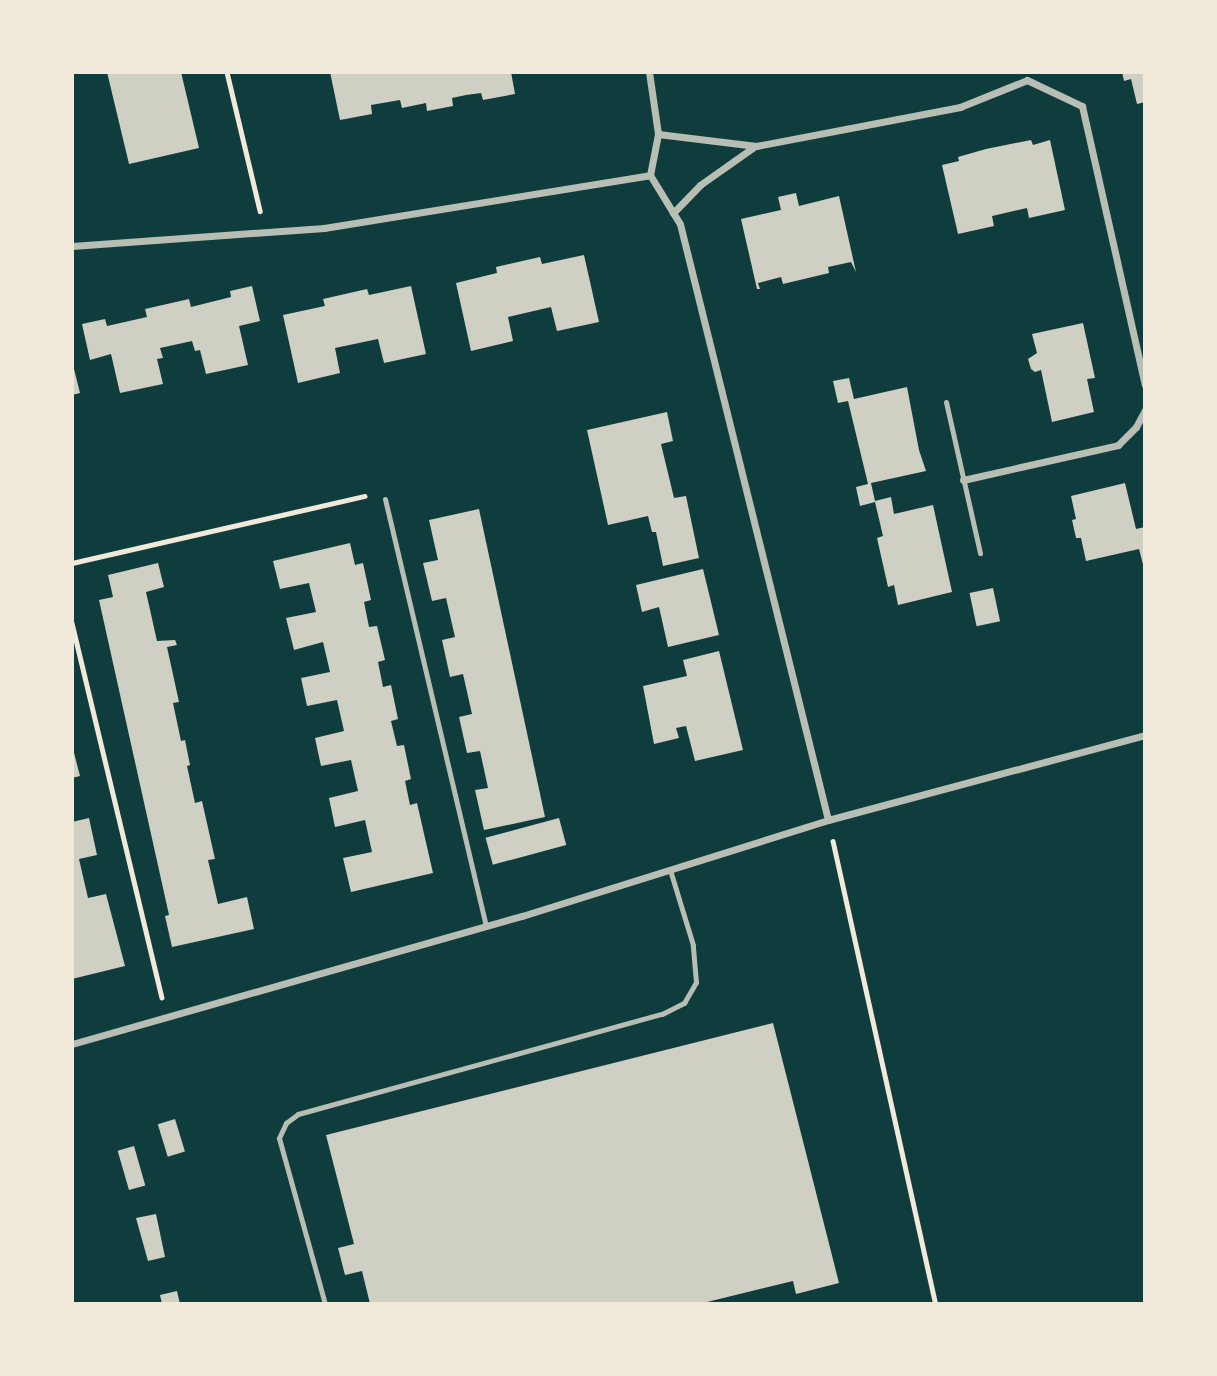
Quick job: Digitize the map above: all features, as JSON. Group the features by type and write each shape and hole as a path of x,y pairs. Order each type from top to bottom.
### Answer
{"street":[{"path":"649,72 658,134 650,174 683,237 828,820"},
{"path":"658,134 756,146 960,107 1027,76 1082,106 1145,384"},
{"path":"673,214 700,185 756,146"},
{"path":"72,246 324,228 650,174"},
{"path":"963,480 1118,445 1136,427 1145,410"},
{"path":"72,1044 486,925 828,820 1145,735"}],"lane":[{"path":"946,402 980,553"},
{"path":"385,499 486,925"},
{"path":"325,1304 279,1138 286,1123 298,1114 662,1014 684,1003 696,982 693,945 670,870"}],"path":[{"path":"227,72 265,232"},
{"path":"72,563 375,494 385,499"},
{"path":"72,623 166,1017"},
{"path":"828,820 936,1304"}],"building":[{"path":"107,72 181,72 199,148 129,164"},
{"path":"330,72 511,72 515,94 483,100 481,93 466,95 452,98 453,106 427,111 426,103 402,108 400,100 371,105 372,114 340,120"},
{"path":"1122,72 1145,72 1145,102 1137,104 1131,79 1124,81"},
{"path":"1031,140 1033,145 1050,140 1065,210 1029,218 1027,208 992,216 994,226 958,234 942,165 986,149"},
{"path":"796,193 799,206 839,196 856,272 851,262 828,267 829,273 783,284 781,277 758,283 760,289 757,289 741,219 781,210 778,197"},
{"path":"584,255 599,322 557,331 551,307 508,317 513,341 471,351 456,283 497,273 496,267 540,257 542,264"},
{"path":"252,286 260,321 239,326 248,365 206,374 200,350 195,351 192,341 160,348 163,358 157,359 163,384 120,393 111,354 90,360 82,324 105,319 107,326 147,317 145,309 189,299 191,307 231,297 230,291"},
{"path":"411,286 426,354 384,363 378,339 335,348 340,373 298,383 283,315 325,306 323,299 367,289 369,295"},
{"path":"1083,323 1095,378 1087,379 1094,412 1052,422 1041,370 1035,372 1031,369 1028,359 1037,353 1032,334"},
{"path":"72,361 80,393 72,395"},
{"path":"849,378 854,399 907,387 919,450 926,471 871,483 875,501 891,497 894,514 933,505 952,592 898,605 894,585 888,587 877,538 883,536 875,502 860,506 856,487 868,484 848,401 838,403 833,381"},
{"path":"667,412 673,441 661,444 674,498 686,496 699,558 663,566 656,532 652,532 648,516 608,525 587,430"},
{"path":"1125,483 1136,529 1145,527 1145,572 1139,549 1086,561 1081,538 1076,538 1072,520 1076,519 1071,496"},
{"path":"479,509 545,817 484,830 475,790 488,788 480,751 467,753 459,717 472,714 463,674 450,677 442,640 455,637 446,598 432,601 423,563 438,560 429,520"},
{"path":"350,543 355,565 363,563 371,600 364,602 369,627 377,626 385,660 378,662 383,687 391,685 398,719 391,721 397,746 404,745 411,779 405,781 410,805 417,803 433,873 351,892 343,858 372,852 365,820 335,827 329,798 358,791 351,760 321,766 315,738 344,731 337,700 307,706 301,678 330,672 323,642 294,650 286,618 316,612 309,583 280,589 273,561"},
{"path":"158,563 164,587 146,592 157,641 175,640 177,645 167,647 179,702 173,703 181,741 185,740 190,765 187,766 195,803 202,801 215,859 208,860 218,904 247,897 254,929 172,947 165,916 169,915 99,600 113,597 108,575"},
{"path":"703,569 719,635 668,647 659,607 642,612 636,585"},
{"path":"993,588 1000,621 977,626 970,593"},
{"path":"719,651 743,750 695,761 686,726 676,728 679,738 654,744 643,686 687,676 683,660"},
{"path":"72,745 80,776 72,778"},
{"path":"89,818 97,855 79,859 88,898 106,894 125,966 72,979 72,822"},
{"path":"559,818 566,845 493,865 486,838"},
{"path":"773,1023 839,1283 796,1294 793,1281 699,1304 370,1304 362,1271 345,1275 338,1248 354,1244 326,1135"},
{"path":"175,1119 185,1152 168,1157 158,1124"},
{"path":"134,1146 145,1185 129,1190 118,1151"},
{"path":"156,1214 165,1257 148,1261 136,1218"},
{"path":"177,1291 180,1304 162,1304 160,1295"}]}
